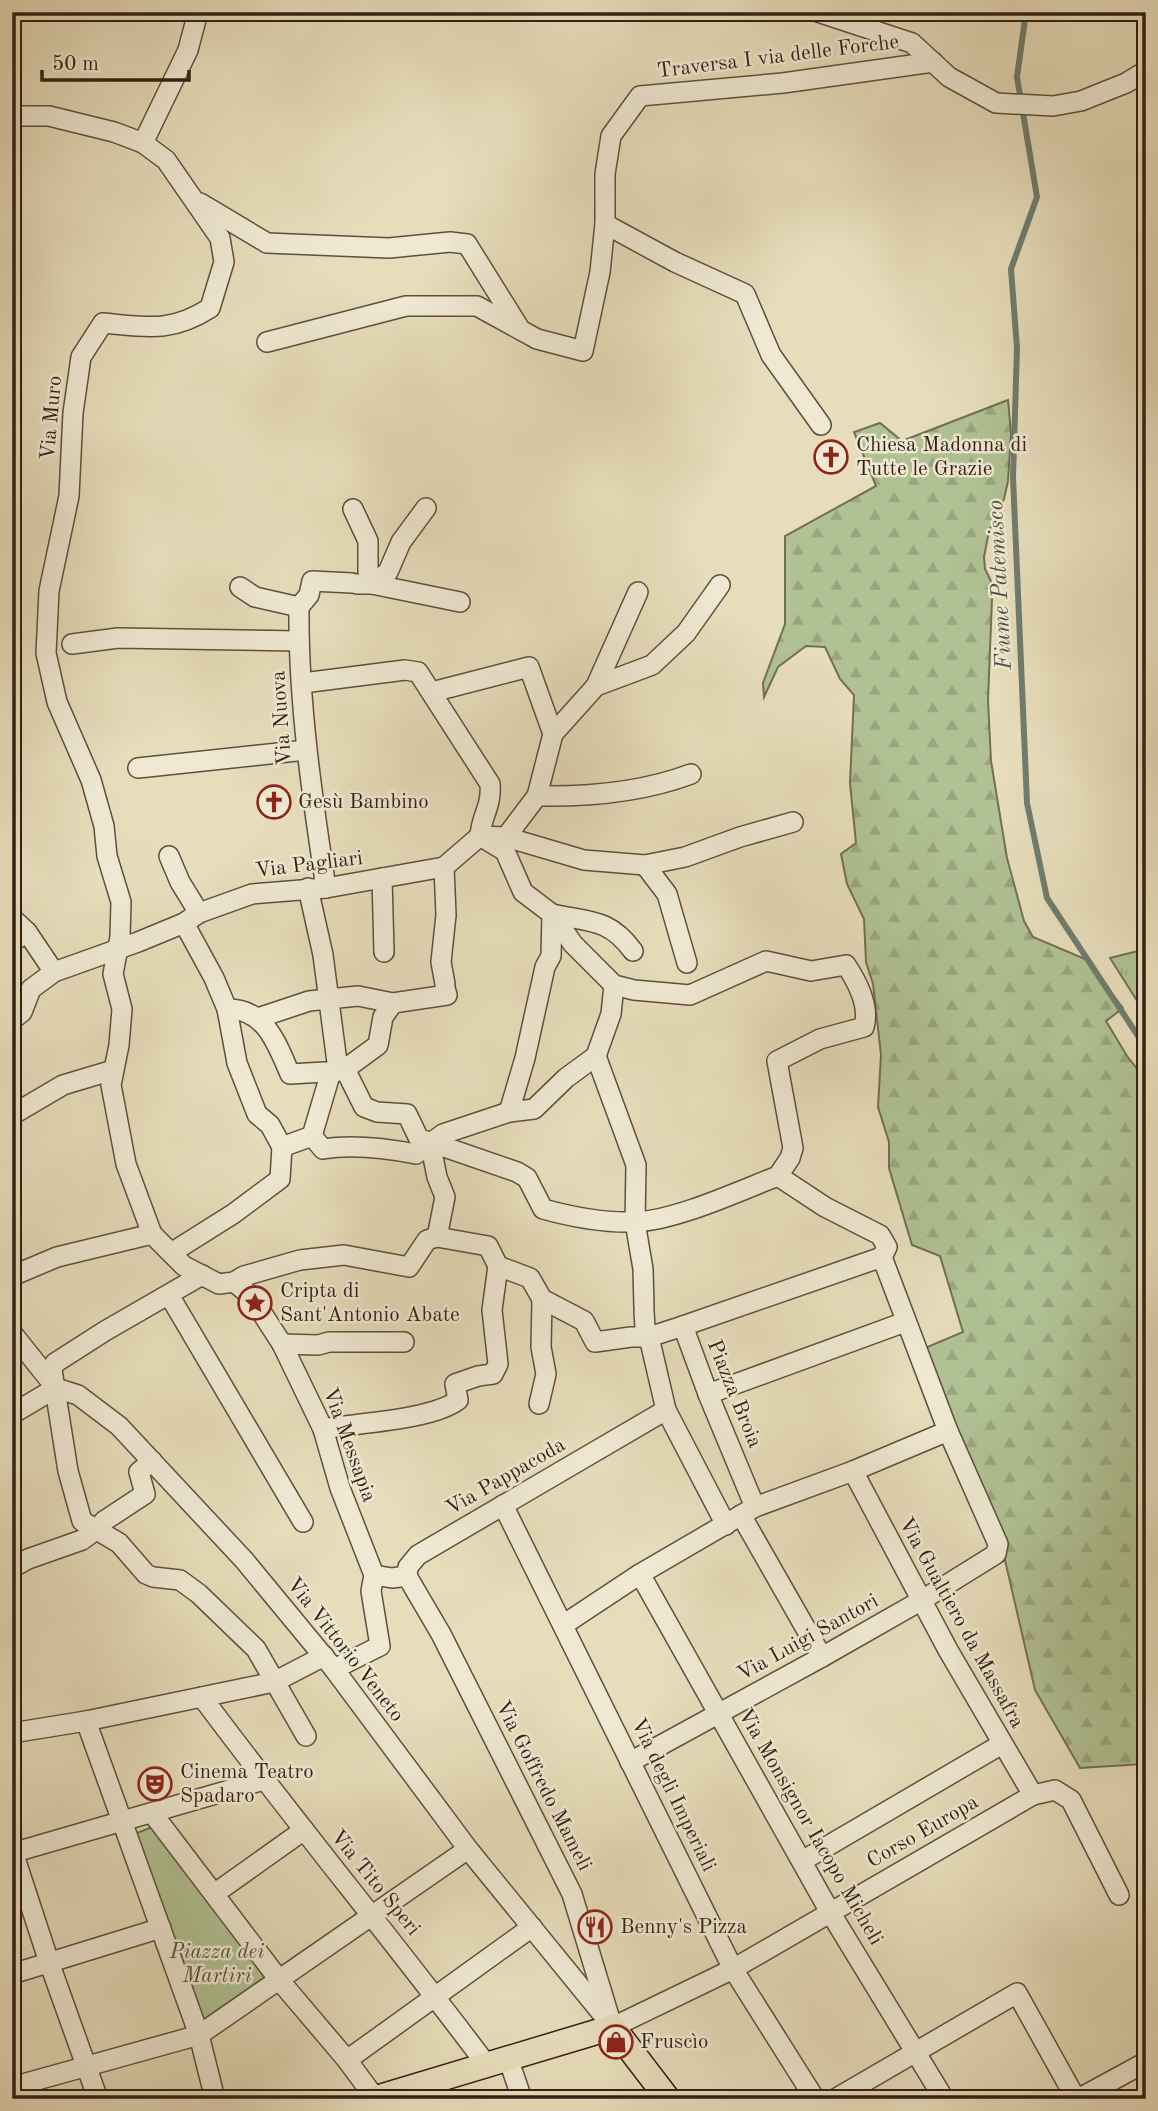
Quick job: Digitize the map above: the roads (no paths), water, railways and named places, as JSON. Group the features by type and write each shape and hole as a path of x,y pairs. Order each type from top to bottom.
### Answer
{"main road":[{"path":"374,2099 411,2094 497,2061 613,2027 668,2099"}],"street":[{"path":"143,143 188,50 198,12"},
{"path":"818,12 912,43 949,78 996,103 1053,106 1082,101 1126,83 1146,71"},
{"name":"Traversa I via delle Forche","path":"267,342 406,306 477,306 537,339 583,351 600,272 605,224 605,174 611,136 640,96 783,83 933,62"},
{"name":"Via Muro","path":"12,116 49,116 114,132 143,143 166,160 220,238 224,262 210,308 192,320 172,326 103,323 81,357 73,413 69,496 49,591 46,653 57,702 98,802 107,856 121,902 120,937 116,951"},
{"path":"193,199 267,243 389,248 450,242 467,244 520,329"},
{"path":"605,224 676,262 745,294 771,355 821,425"},
{"path":"360,584 388,572 401,542 426,508"},
{"path":"354,509 368,541 368,571 360,584"},
{"path":"240,587 255,597 299,607 309,595 312,581 360,584 460,603"},
{"path":"596,686 652,665 686,633 720,585"},
{"path":"506,837 537,796 553,734 596,686 638,592"},
{"name":"Via Nuova","path":"299,607 306,750 334,1072"},
{"path":"72,644 118,638 299,641"},
{"path":"432,692 530,667 553,734"},
{"path":"303,683 405,670 418,673 490,784 491,800 481,827 481,836"},
{"path":"138,768 306,750"},
{"path":"537,796 578,796 661,785 691,774"},
{"path":"481,836 506,837 584,860 645,865 685,857 793,822"},
{"path":"227,1009 240,1009 258,1018 274,1036 290,1074 347,1073 364,1107 377,1112 407,1114 419,1139 517,1172 527,1178 543,1209 575,1217 635,1222 668,1216 778,1176 793,1148 777,1060 820,1038 864,1027 868,1014 856,980 846,965 811,971 766,961 690,995 634,990 614,985 573,944 552,914 523,892 505,851 481,836"},
{"name":"Via Pagliari","path":"54,972 116,951 252,894 317,888 444,867 481,836"},
{"path":"169,856 227,1009 232,1048 247,1091 257,1114 270,1125 282,1147 280,1179 233,1214 171,1253"},
{"path":"645,865 667,894 687,962"},
{"path":"258,1018 309,1001 358,996 393,1003 447,995 441,954 446,915 444,867"},
{"path":"382,878 384,952"},
{"path":"552,914 609,926 621,934 633,951"},
{"path":"509,1112 525,1058 545,967 551,956 552,914"},
{"path":"12,918 20,937 54,972 31,989 22,1012 12,1020"},
{"path":"116,951 113,974 122,1009 119,1045 111,1084 126,1164 152,1234 184,1266 219,1284 234,1282 244,1276 300,1260 344,1255 409,1267 427,1240 437,1237 488,1246 498,1266 492,1310 498,1364 493,1374 456,1384 458,1400 450,1406 420,1415 323,1429"},
{"path":"312,1136 323,1149 385,1148 415,1154 443,1134 509,1112 534,1109 566,1078 596,1056 611,1014 614,985"},
{"path":"312,1136 334,1072 352,1064 378,1045 383,1017 393,1003"},
{"path":"596,1056 636,1165 635,1222 643,1269 645,1327 666,1410 741,1516 822,1657"},
{"path":"12,1115 63,1085 113,1070"},
{"path":"282,1147 312,1136"},
{"path":"430,1142 436,1177 444,1197 437,1237"},
{"path":"683,1326 882,1257 887,1247 880,1235 825,1207 778,1176"},
{"path":"12,1276 57,1257 152,1234"},
{"path":"563,1625 640,1574 741,1516 948,1432 882,1257"},
{"path":"498,1266 530,1278 542,1299 541,1347 546,1374 539,1404"},
{"path":"202,1275 55,1363 52,1370 68,1471 82,1521 119,1543 146,1574 180,1580 199,1594 256,1649 306,1736"},
{"name":"Via Messapia","path":"234,1282 251,1296 282,1344 323,1429 340,1488 374,1575 371,1591 380,1646 329,1663"},
{"path":"169,1295 303,1522"},
{"name":"Piazza Broia","path":"542,1299 584,1321 595,1342 631,1337 649,1338 683,1326 708,1395 741,1516"},
{"path":"708,1395 905,1322"},
{"name":"Via Vittorio Veneto","path":"12,1333 56,1388 78,1395 119,1426 244,1560 329,1663 468,1849 613,2027"},
{"path":"282,1344 404,1342"},
{"path":"12,1414 56,1388"},
{"name":"Via Pappacoda","path":"407,1576 408,1567 418,1555 666,1410"},
{"name":"Via Luigi Santori","path":"630,1762 822,1657 996,1554 998,1544 948,1432"},
{"path":"12,1568 28,1559 82,1540 104,1521 145,1494 139,1472 152,1461"},
{"name":"Via Gualtiero da Massafra","path":"853,1471 922,1600 1033,1795"},
{"name":"Via degli Imperiali","path":"503,1505 733,1969 815,2099"},
{"name":"Via Monsignor Iacopo Micheli","path":"640,1574 830,1912 944,2099"},
{"path":"374,1575 392,1578 407,1576"},
{"name":"Via Goffredo Mameli","path":"407,1576 441,1634 572,1894 613,2027"},
{"path":"12,1733 86,1721 274,1682 329,1663"},
{"name":"Via Tito Speri","path":"202,1697 264,1780 435,1996 497,2061 522,2099"},
{"path":"86,1721 199,2035 215,2099"},
{"path":"802,1861 1002,1744"},
{"path":"98,2099 13,1852 264,1780"},
{"path":"1033,1795 1055,1790 1071,1800 1119,1895"},
{"name":"Corso Europa","path":"613,2027 733,1969 1033,1795"},
{"path":"153,1814 280,1981 347,2060 374,2099"},
{"path":"214,1894 304,1830"},
{"path":"12,2087 199,2035 468,1849"},
{"path":"347,2060 532,1927"},
{"path":"12,1975 161,1928"},
{"path":"835,2099 1017,1993 1077,2099 1146,2062"}],"waterway":[{"name":"Fiume Patemisco","path":"1026,12 1017,77 1037,197 1011,269 1017,348 1013,477 1027,803 1047,898 1146,1048"}],"place":[{"name":"Chiesa Madonna di Tutte le Grazie","path":"831,457"},
{"name":"Gesù Bambino","path":"274,802"},
{"name":"Cripta di Sant'Antonio Abate","path":"255,1303"},
{"name":"Cinema Teatro Spadaro","path":"155,1784"},
{"name":"Benny's Pizza","path":"595,1927"},
{"name":"Fruscìo","path":"616,2042"}],"park label":[{"name":"Piazza dei Martiri","path":"217,1964"}]}
